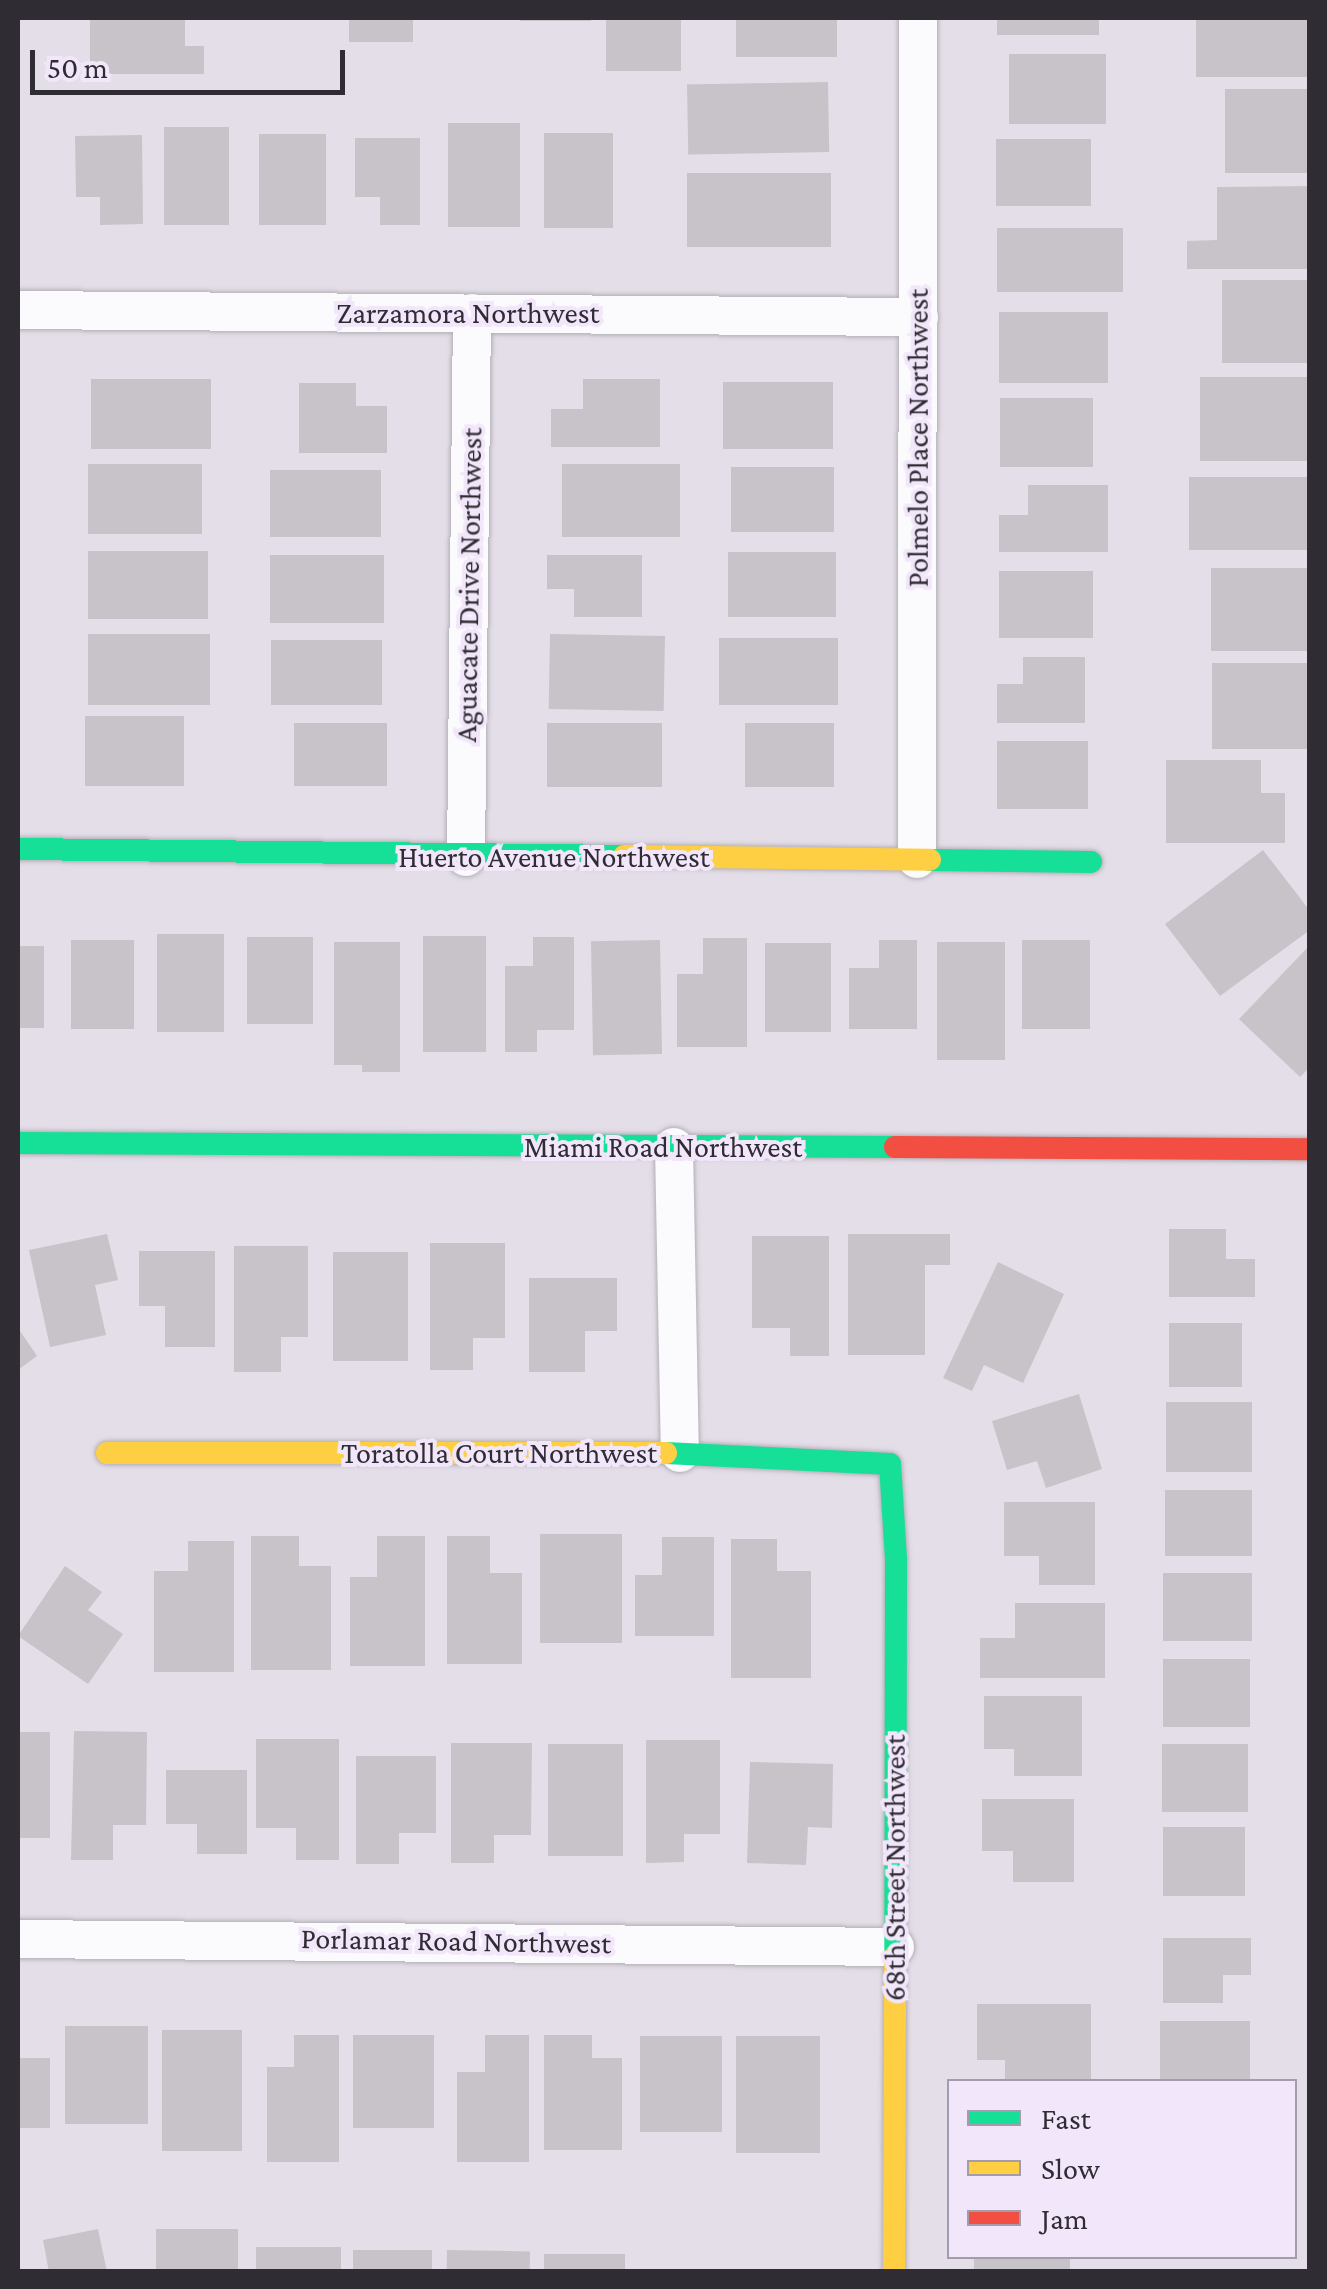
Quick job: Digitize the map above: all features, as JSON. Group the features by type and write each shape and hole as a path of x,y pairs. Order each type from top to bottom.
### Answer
{"street":[{"name":"Polmelo Place Northwest","path":"917,859 918,18"},
{"name":"Zarzamora Northwest","path":"18,310 919,317"},
{"name":"Aguacate Drive Northwest","path":"466,857 472,313"},
{"name":"Huerto Avenue Northwest","path":"18,849 1091,862"},
{"name":"Miami Road Northwest","path":"18,1143 1310,1149"},
{"path":"674,1147 680,1453"},
{"name":"Toratolla Court Northwest","path":"107,1453 680,1453 890,1464"},
{"name":"68th Street Northwest","path":"890,1464 896,1560 894,2272"},
{"name":"Porlamar Road Northwest","path":"18,1939 895,1948"}],"building":[{"path":"90,18 185,18 185,46 204,46 204,74 90,74"},
{"path":"349,18 413,18 413,42 349,42"},
{"path":"591,18 591,21 520,21"},
{"path":"606,18 681,18 681,71 606,71"},
{"path":"736,18 837,18 837,57 736,57"},
{"path":"997,18 1099,18 1099,35 997,35"},
{"path":"1196,18 1310,18 1310,77 1196,77"},
{"path":"1009,54 1106,54 1106,124 1009,124"},
{"path":"828,82 829,152 688,154 687,84"},
{"path":"1225,89 1310,89 1310,173 1225,173"},
{"path":"448,123 520,123 520,227 448,227"},
{"path":"164,127 229,127 229,225 164,225"},
{"path":"544,133 613,133 613,228 544,228"},
{"path":"259,134 326,134 326,225 259,225"},
{"path":"142,135 143,224 100,225 100,197 76,197 75,136"},
{"path":"355,138 420,138 420,225 380,225 380,197 355,197"},
{"path":"996,139 1091,139 1091,206 996,206"},
{"path":"687,173 831,173 831,247 687,247"},
{"path":"1310,186 1310,269 1187,269 1187,241 1217,240 1217,187"},
{"path":"997,228 1123,228 1123,292 997,292"},
{"path":"1222,280 1310,280 1310,363 1222,363"},
{"path":"999,312 1108,312 1108,383 999,383"},
{"path":"1200,377 1310,377 1310,461 1200,461"},
{"path":"91,379 211,379 211,449 91,449"},
{"path":"583,379 660,379 660,447 551,447 551,409 583,409"},
{"path":"723,382 833,382 833,449 723,449"},
{"path":"299,383 356,383 356,406 387,406 387,453 299,453"},
{"path":"1000,398 1093,398 1093,467 1000,467"},
{"path":"88,464 202,464 202,534 88,534"},
{"path":"562,464 680,464 680,537 562,537"},
{"path":"731,467 834,467 834,532 731,532"},
{"path":"270,470 381,470 381,537 270,537"},
{"path":"1189,477 1310,477 1310,550 1189,550"},
{"path":"1028,485 1108,485 1108,552 999,552 999,515 1028,515"},
{"path":"88,551 208,551 208,619 88,619"},
{"path":"728,552 836,552 836,617 728,617"},
{"path":"270,555 384,555 384,623 270,623"},
{"path":"547,555 642,555 642,617 574,617 574,589 547,589"},
{"path":"1211,568 1310,568 1310,651 1211,651"},
{"path":"999,571 1093,571 1093,638 999,638"},
{"path":"88,634 210,634 210,705 88,705"},
{"path":"550,634 665,636 664,711 549,709"},
{"path":"719,638 838,638 838,705 719,705"},
{"path":"271,640 382,640 382,705 271,705"},
{"path":"1023,657 1085,657 1085,723 997,723 997,684 1023,684"},
{"path":"1212,663 1310,663 1310,749 1212,749"},
{"path":"85,716 184,716 184,786 85,786"},
{"path":"294,723 387,723 387,786 294,786"},
{"path":"547,723 662,723 662,787 547,787"},
{"path":"745,723 834,723 834,787 745,787"},
{"path":"997,741 1088,741 1088,809 997,809"},
{"path":"1166,760 1261,760 1261,793 1285,793 1285,843 1166,843"},
{"path":"1263,850 1310,911 1310,930 1220,996 1165,924"},
{"path":"157,934 224,934 224,1032 157,1032"},
{"path":"423,936 486,936 486,1052 423,1052"},
{"path":"247,937 313,937 313,1024 247,1024"},
{"path":"533,937 574,937 574,1030 537,1030 537,1052 505,1052 505,966 533,966"},
{"path":"703,938 747,938 747,1047 677,1047 677,974 703,974"},
{"path":"71,940 134,940 134,1029 71,1029"},
{"path":"660,940 662,1054 593,1055 591,941"},
{"path":"879,940 917,940 917,1029 849,1029 849,968 879,968"},
{"path":"1022,940 1090,940 1090,1029 1022,1029"},
{"path":"334,942 400,942 400,1072 362,1072 362,1065 334,1065"},
{"path":"937,942 1005,942 1005,1060 937,1060"},
{"path":"765,943 831,943 831,1032 765,1032"},
{"path":"1310,945 1310,1067 1300,1077 1239,1019"},
{"path":"18,946 44,946 44,1028 18,1028"},
{"path":"1169,1229 1226,1229 1226,1259 1255,1259 1255,1297 1169,1297"},
{"path":"107,1234 118,1280 95,1285 106,1335 50,1347 29,1250"},
{"path":"848,1234 950,1234 950,1265 925,1265 925,1355 848,1355"},
{"path":"752,1236 829,1236 829,1356 790,1356 790,1328 752,1328"},
{"path":"430,1243 505,1243 505,1338 473,1338 473,1370 430,1370"},
{"path":"234,1246 308,1246 308,1337 281,1337 281,1372 234,1372"},
{"path":"139,1251 215,1251 215,1347 165,1347 165,1306 139,1306"},
{"path":"333,1252 408,1252 408,1361 333,1361"},
{"path":"998,1262 1064,1294 1023,1383 984,1365 972,1391 943,1378"},
{"path":"529,1278 617,1278 617,1331 585,1331 585,1372 529,1372"},
{"path":"1169,1323 1242,1323 1242,1387 1169,1387"},
{"path":"18,1328 37,1356 18,1370"},
{"path":"1079,1394 1102,1469 1046,1488 1037,1461 1007,1470 992,1421"},
{"path":"1166,1402 1252,1402 1252,1472 1166,1472"},
{"path":"1165,1490 1252,1490 1252,1556 1165,1556"},
{"path":"1004,1502 1095,1502 1095,1585 1039,1585 1039,1556 1004,1556"},
{"path":"540,1534 622,1534 622,1643 540,1643"},
{"path":"251,1536 299,1536 299,1566 331,1566 331,1670 251,1670"},
{"path":"377,1536 425,1536 425,1666 350,1666 350,1577 377,1577"},
{"path":"447,1536 490,1536 490,1573 522,1573 522,1664 447,1664"},
{"path":"662,1537 714,1537 714,1636 635,1636 635,1575 662,1575"},
{"path":"731,1539 777,1539 777,1571 811,1571 811,1678 731,1678"},
{"path":"188,1541 234,1541 234,1672 154,1672 154,1571 188,1571"},
{"path":"65,1566 102,1592 88,1610 123,1634 88,1684 18,1636"},
{"path":"1163,1573 1252,1573 1252,1641 1163,1641"},
{"path":"1015,1603 1105,1603 1105,1678 980,1678 980,1638 1015,1638"},
{"path":"1163,1659 1250,1659 1250,1727 1163,1727"},
{"path":"984,1696 1082,1696 1082,1776 1014,1776 1014,1749 984,1749"},
{"path":"74,1731 147,1732 146,1825 113,1825 113,1860 71,1860"},
{"path":"18,1732 50,1732 50,1838 18,1838"},
{"path":"256,1739 339,1739 339,1860 296,1860 296,1828 256,1828"},
{"path":"646,1740 720,1740 720,1834 684,1834 684,1862 646,1863"},
{"path":"451,1743 532,1743 531,1835 494,1835 494,1863 451,1863"},
{"path":"548,1744 623,1744 623,1856 548,1856"},
{"path":"1162,1744 1248,1744 1248,1812 1162,1812"},
{"path":"356,1756 436,1756 436,1833 399,1833 399,1864 356,1864"},
{"path":"750,1762 833,1764 832,1828 808,1827 806,1865 747,1863"},
{"path":"166,1770 247,1770 247,1854 197,1854 197,1824 166,1824"},
{"path":"982,1799 1074,1799 1074,1882 1013,1882 1013,1851 982,1851"},
{"path":"1163,1827 1245,1827 1245,1896 1163,1896"},
{"path":"1163,1938 1251,1938 1251,1975 1223,1975 1223,2003 1163,2003"},
{"path":"977,2004 1091,2004 1091,2079 1005,2079 1005,2060 977,2060"},
{"path":"1160,2021 1250,2021 1250,2079 1160,2079"},
{"path":"65,2026 148,2026 148,2124 65,2124"},
{"path":"162,2030 242,2030 242,2151 162,2151"},
{"path":"294,2035 339,2035 339,2162 267,2162 267,2067 294,2067"},
{"path":"353,2035 434,2035 434,2128 353,2128"},
{"path":"485,2035 529,2035 529,2162 457,2162 457,2072 485,2072"},
{"path":"544,2035 592,2035 592,2058 622,2058 622,2150 544,2150"},
{"path":"640,2036 722,2036 722,2132 640,2132"},
{"path":"736,2036 820,2036 820,2153 736,2153"},
{"path":"18,2058 50,2058 50,2128 18,2128"},
{"path":"98,2229 107,2272 49,2272 43,2240"},
{"path":"156,2229 238,2229 238,2272 156,2272"},
{"path":"256,2247 341,2247 341,2272 256,2272"},
{"path":"353,2250 432,2250 432,2272 353,2272"},
{"path":"447,2250 530,2251 530,2272 447,2272"},
{"path":"544,2254 625,2254 625,2272 544,2272"},
{"path":"974,2259 1070,2259 1070,2272 974,2272"}],"traffic: fast":[{"path":"18,849 624,856"},
{"path":"930,860 1091,862"},
{"path":"18,1143 895,1147"},
{"path":"666,1453 890,1464 896,1559 895,1956"}],"traffic: slow":[{"path":"624,856 930,860"},
{"path":"107,1453 666,1453"},
{"path":"894,2272 895,1956"}],"traffic: jam":[{"path":"895,1147 1310,1149"}]}
